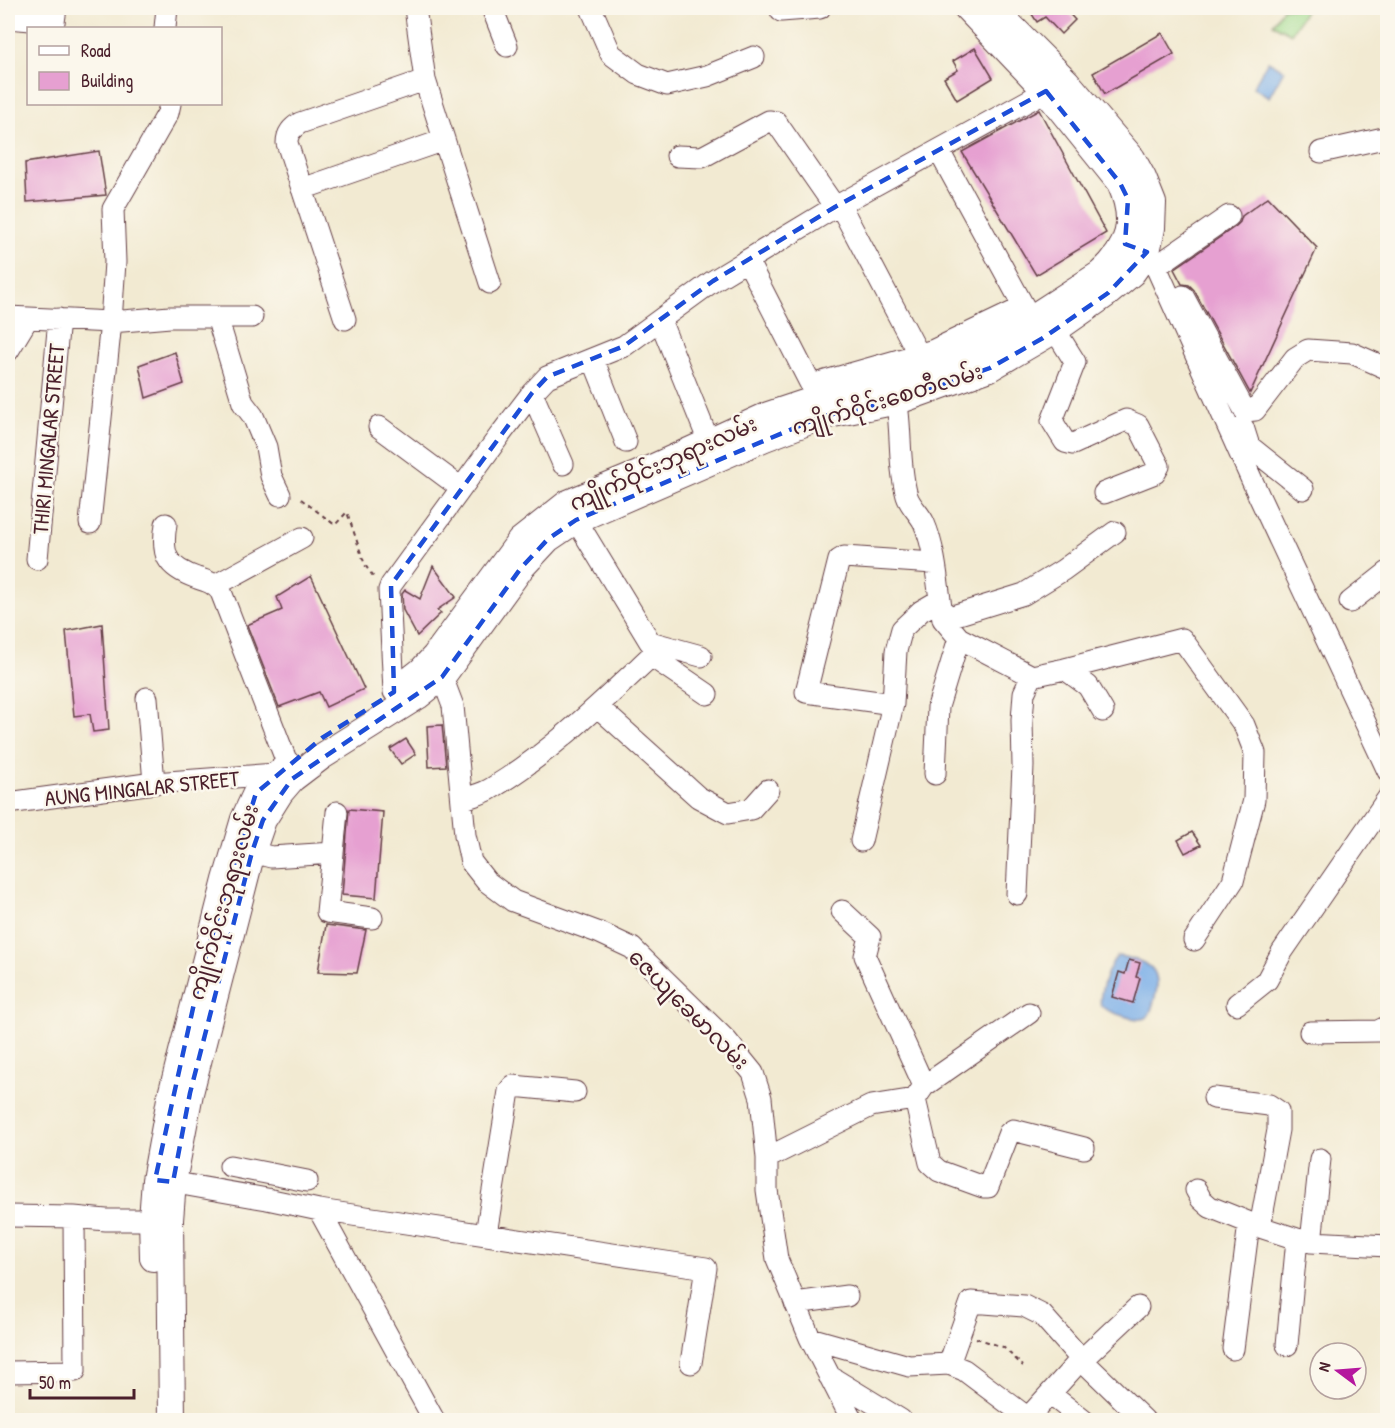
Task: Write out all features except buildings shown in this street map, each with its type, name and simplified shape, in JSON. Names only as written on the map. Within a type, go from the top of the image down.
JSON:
[{"type":"main road","points":[[967,8],[1046,91],[1120,183],[1128,199],[1129,222],[1147,254]]},
{"type":"main road","name":"ကျိုက်ဝိုင်းစေတီလမ်း","points":[[895,390],[990,368],[1055,330],[1108,293],[1132,273],[1147,254],[1152,228],[1153,203],[1132,158],[1067,82],[993,8]]},
{"type":"main road","name":"ကျိုက်ဝိုင်းဘုရားလမ်း","points":[[571,513],[720,444],[768,415],[816,399],[895,390],[1007,334],[1100,274],[1113,261],[1147,254]]},
{"type":"main road","points":[[235,882],[252,852],[263,820],[280,793],[286,773],[321,757],[418,696],[435,670],[520,568],[571,513]]},
{"type":"main road","name":"ကျိုက်ဝိုင်းဘုရားလမ်း","points":[[164,1181],[170,1099],[235,882],[244,819],[256,793],[286,773],[322,738],[394,692],[421,671],[435,670]]},
{"type":"main road","points":[[158,1420],[161,1220],[164,1181]]},
{"type":"main road","points":[[161,1220],[172,1420]]},
{"type":"street","points":[[8,18],[54,22],[56,8]]},
{"type":"street","points":[[165,27],[167,8]]},
{"type":"street","points":[[415,8],[425,80],[490,283]]},
{"type":"street","points":[[492,8],[507,46]]},
{"type":"street","points":[[591,8],[611,54],[638,74],[667,85],[707,76],[754,57]]},
{"type":"street","points":[[790,9],[820,8]]},
{"type":"street","points":[[345,319],[287,143],[287,137],[294,126],[425,80]]},
{"type":"street","points":[[394,692],[389,590],[461,488],[532,393],[547,377],[624,346],[712,281],[838,206],[1046,91]]},
{"type":"street","points":[[90,523],[111,322],[115,262],[113,209],[168,113],[170,105]]},
{"type":"street","points":[[677,156],[702,157],[769,122],[776,122],[838,206],[919,355]]},
{"type":"street","points":[[1321,152],[1388,137]]},
{"type":"street","points":[[302,189],[444,140]]},
{"type":"street","points":[[747,260],[811,385],[934,350],[1024,307],[939,151]]},
{"type":"street","points":[[1147,254],[1229,216]]},
{"type":"street","points":[[1147,254],[1194,317],[1245,411],[1243,426],[1249,446],[1303,489]]},
{"type":"street","points":[[1147,254],[1388,771]]},
{"type":"street","name":"THIRI MINGALAR STREET","points":[[18,318],[111,322],[170,317],[252,317]]},
{"type":"street","points":[[217,317],[243,402],[253,416],[266,447],[271,476],[280,495]]},
{"type":"street","points":[[8,351],[18,318]]},
{"type":"street","name":"THIRI MINGALAR STREET","points":[[37,559],[59,318]]},
{"type":"street","points":[[660,320],[720,444]]},
{"type":"street","points":[[1055,330],[1075,362],[1052,421],[1065,442],[1073,444],[1126,420],[1138,424],[1159,466],[1155,473],[1104,494]]},
{"type":"street","points":[[1245,411],[1255,410],[1295,358],[1308,350],[1352,353],[1388,371],[1384,379],[1388,388]]},
{"type":"street","points":[[593,359],[626,442]]},
{"type":"street","points":[[895,390],[901,468],[908,499],[924,523],[934,563],[941,610],[959,639],[1032,676],[1182,639],[1244,725],[1255,753],[1254,800],[1233,881],[1194,940]]},
{"type":"street","points":[[532,393],[563,464]]},
{"type":"street","points":[[379,427],[461,488]]},
{"type":"street","points":[[571,513],[650,642],[701,656]]},
{"type":"street","points":[[166,524],[163,543],[172,564],[189,575],[216,585],[221,592],[286,773]]},
{"type":"street","points":[[861,841],[893,704],[896,651],[902,629],[921,611],[941,610],[1024,594],[1064,570],[1115,532]]},
{"type":"street","points":[[216,585],[302,538]]},
{"type":"street","points":[[893,704],[806,692],[839,560],[844,557],[934,563]]},
{"type":"street","points":[[1350,602],[1388,572]]},
{"type":"street","points":[[935,774],[938,707],[959,639]]},
{"type":"street","points":[[462,800],[490,789],[536,757],[598,707],[651,656],[707,694]]},
{"type":"street","points":[[1065,669],[1088,686],[1103,711]]},
{"type":"street","name":"ဇေယျခေမာလမ်း","points":[[435,670],[453,706],[465,835],[471,862],[486,881],[513,901],[600,933],[632,948],[727,1041],[753,1073],[761,1098],[767,1158],[766,1190],[777,1259],[810,1338],[852,1420]]},
{"type":"street","points":[[1017,894],[1023,766],[1022,720],[1024,693],[1032,676]]},
{"type":"street","points":[[147,698],[154,783]]},
{"type":"street","points":[[598,707],[698,797],[728,813],[751,809],[768,790]]},
{"type":"street","name":"AUNG MINGALAR STREET","points":[[8,803],[154,783],[286,773]]},
{"type":"street","points":[[1237,1004],[1267,980],[1282,952],[1388,798]]},
{"type":"street","points":[[338,812],[327,912],[372,918]]},
{"type":"street","points":[[252,852],[271,857],[333,853]]},
{"type":"street","points":[[842,911],[870,937],[865,956],[919,1093],[930,1163],[939,1171],[988,1187],[1009,1133],[1013,1130],[1084,1148]]},
{"type":"street","points":[[767,1158],[871,1106],[919,1093],[1029,1013]]},
{"type":"street","points":[[1310,1032],[1378,1031],[1388,1026]]},
{"type":"street","points":[[486,1234],[509,1091],[513,1086],[575,1092]]},
{"type":"street","points":[[1214,1098],[1269,1105],[1278,1111],[1278,1130],[1255,1225],[1233,1349]]},
{"type":"street","points":[[1287,1345],[1320,1159]]},
{"type":"street","points":[[230,1166],[299,1179],[288,1203]]},
{"type":"street","points":[[164,1181],[319,1210],[706,1268],[691,1363]]},
{"type":"street","points":[[1196,1190],[1201,1199],[1210,1207],[1255,1225],[1304,1240],[1388,1245]]},
{"type":"street","points":[[319,1210],[434,1420]]},
{"type":"street","points":[[8,1216],[161,1220]]},
{"type":"street","points":[[8,1372],[75,1371],[74,1217]]},
{"type":"street","points":[[795,1303],[847,1296]]},
{"type":"street","points":[[949,1364],[971,1302],[1024,1306],[1042,1315],[1082,1360],[1144,1420]]},
{"type":"street","points":[[810,1338],[909,1366],[949,1364],[964,1370],[1027,1419],[1082,1360],[1138,1307]]},
{"type":"street","points":[[829,1376],[901,1420]]},
{"type":"street","points":[[1050,1394],[1083,1420]]},
{"type":"path","points":[[302,499],[335,525],[347,512],[365,565],[375,579],[389,590]]},
{"type":"path","points":[[959,1336],[982,1338],[1003,1347],[1023,1366]]},
{"type":"highlighted area","points":[[1046,91],[1120,183],[1128,199],[1125,244],[1147,252],[1108,293],[1043,338],[990,368],[898,401],[823,416],[576,520],[548,539],[521,568],[442,677],[292,779],[263,820],[252,852],[190,1093],[173,1182],[155,1180],[201,972],[256,793],[322,738],[394,692],[391,585],[532,393],[547,377],[624,346],[713,281],[835,207]]},
{"type":"green space","points":[[1283,8],[1307,8],[1291,34],[1273,24]]},
{"type":"water","points":[[1268,61],[1284,70],[1269,97],[1253,87]]},
{"type":"water","points":[[1118,956],[1138,960],[1151,968],[1155,974],[1157,990],[1146,1018],[1136,1019],[1123,1016],[1101,1006],[1105,979]]}]
